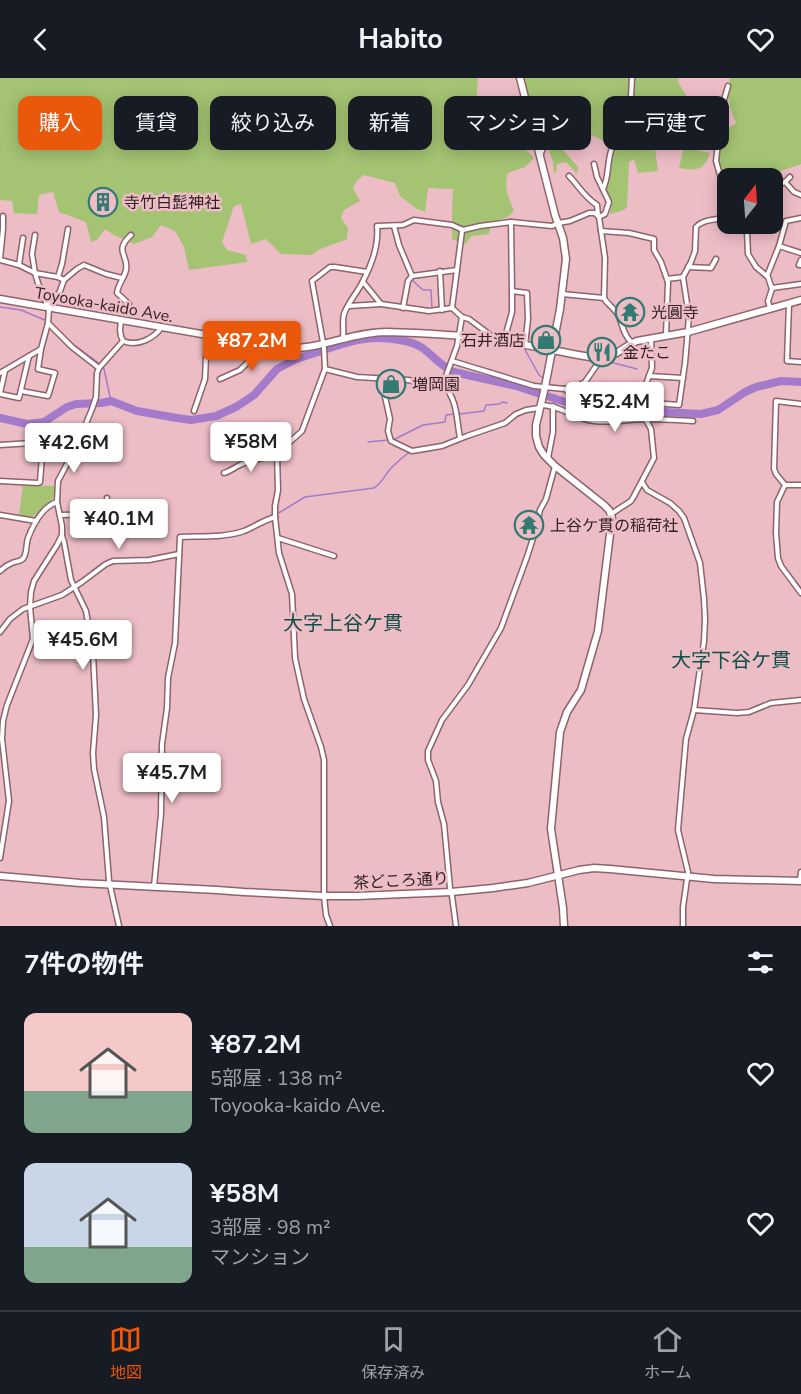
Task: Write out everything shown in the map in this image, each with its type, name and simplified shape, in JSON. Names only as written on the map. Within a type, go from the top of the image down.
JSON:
[{"type":"street","points":[[520,78],[563,238],[566,259],[553,350],[536,425],[536,436],[541,451],[548,459],[604,505],[611,514],[612,525],[598,631],[580,690],[567,712],[560,732],[551,821],[564,926]]},
{"type":"street","points":[[603,189],[608,176],[609,157],[630,106],[632,78]]},
{"type":"street","points":[[717,168],[716,155],[722,108],[728,86]]},
{"type":"street","points":[[540,157],[542,150]]},
{"type":"street","points":[[343,338],[344,314],[367,272],[377,245],[377,226],[403,225],[420,220],[452,225],[461,229],[511,222],[552,226],[589,213],[595,213],[598,216],[605,214],[609,206],[607,196],[597,177],[594,164]]},
{"type":"street","points":[[569,176],[581,192],[597,205],[605,258],[604,298],[608,305],[616,311],[625,335],[632,343]]},
{"type":"street","points":[[783,183],[790,177]]},
{"type":"street","points":[[786,182],[794,192],[801,195]]},
{"type":"street","points":[[3,216],[0,260],[19,265],[35,273],[64,280]]},
{"type":"street","points":[[766,276],[779,246],[786,220],[801,218]]},
{"type":"street","points":[[566,389],[585,403],[594,405],[679,405],[689,317],[683,277],[695,251],[696,227],[702,222],[717,220]]},
{"type":"street","points":[[504,341],[512,312],[511,222]]},
{"type":"street","points":[[394,226],[412,276]]},
{"type":"street","points":[[58,277],[63,264],[68,229]]},
{"type":"street","points":[[453,308],[461,229]]},
{"type":"street","points":[[601,231],[629,233],[654,239],[654,250],[661,262],[668,291],[666,336]]},
{"type":"street","points":[[747,234],[748,254],[756,267],[768,277],[772,288],[768,301],[770,309]]},
{"type":"street","points":[[21,391],[48,396],[55,373],[38,369],[48,323],[48,306],[35,273],[32,254],[35,235]]},
{"type":"street","points":[[129,304],[117,293],[117,287],[126,270],[123,244],[131,235]]},
{"type":"street","points":[[19,265],[22,238]]},
{"type":"street","points":[[779,246],[801,252]]},
{"type":"street","points":[[688,267],[711,268],[716,259]]},
{"type":"street","points":[[801,260],[801,265]]},
{"type":"street","points":[[48,306],[60,291],[64,280],[84,266],[122,278]]},
{"type":"street","points":[[330,926],[324,896],[324,760],[304,699],[295,658],[292,594],[279,553],[275,517],[278,490],[277,455],[302,431],[325,369],[326,360],[312,281],[330,267],[367,272]]},
{"type":"street","points":[[403,308],[408,281],[412,276],[457,270]]},
{"type":"street","points":[[440,271],[442,310]]},
{"type":"street","points":[[666,279],[683,277]]},
{"type":"street","points":[[363,282],[381,304]]},
{"type":"street","points":[[772,288],[801,284]]},
{"type":"street","points":[[512,291],[527,293],[528,319],[525,345]]},
{"type":"street","points":[[562,294],[604,298]]},
{"type":"street","name":"Toyooka-kaido Ave.","points":[[0,299],[207,336],[297,349],[323,346],[343,338],[363,334],[385,332],[490,339],[601,359]]},
{"type":"street","points":[[452,361],[534,386],[566,389],[585,382],[601,359],[615,354],[632,343],[688,332],[801,300]]},
{"type":"street","points":[[349,306],[381,304],[429,311],[453,308]]},
{"type":"street","points":[[789,304],[787,361],[801,362]]},
{"type":"street","points":[[453,308],[462,317],[469,319],[489,334],[490,339]]},
{"type":"street","points":[[443,384],[452,361],[462,317]]},
{"type":"street","points":[[121,321],[119,332],[123,341],[132,344],[152,338],[162,327]]},
{"type":"street","points":[[48,323],[72,347],[100,366]]},
{"type":"street","points":[[194,411],[205,378],[207,336]]},
{"type":"street","points":[[611,514],[631,501],[654,458],[651,429],[645,419],[642,404],[652,368],[651,338]]},
{"type":"street","points":[[119,926],[108,872],[104,818],[94,769],[96,715],[93,653],[86,611],[71,580],[57,502],[58,481],[78,443],[96,397],[97,373],[100,366],[123,341]]},
{"type":"street","points":[[220,379],[240,370],[265,345]]},
{"type":"street","points":[[29,356],[19,398],[0,394],[2,372],[29,356],[42,349]]},
{"type":"street","points":[[325,369],[357,378],[443,384]]},
{"type":"street","points":[[650,376],[683,378]]},
{"type":"street","points":[[381,379],[390,419],[388,431],[392,441],[412,451],[442,446],[505,423],[516,414],[541,405],[553,406],[593,421],[645,419],[693,421]]},
{"type":"street","points":[[443,384],[455,402],[460,438]]},
{"type":"street","points":[[785,485],[774,469],[776,401],[801,404]]},
{"type":"street","points":[[548,459],[553,432],[553,406]]},
{"type":"street","points":[[0,445],[64,441],[78,443]]},
{"type":"street","points":[[0,481],[40,482],[43,443]]},
{"type":"street","points":[[224,473],[245,463],[277,455]]},
{"type":"street","points":[[456,926],[444,824],[438,802],[436,781],[428,760],[428,751],[442,720],[468,685],[501,628],[527,557],[555,466]]},
{"type":"street","points":[[642,482],[647,490],[679,511],[700,563],[705,619],[694,710],[686,739],[678,830],[688,877],[683,907],[683,926]]},
{"type":"street","points":[[785,485],[801,485]]},
{"type":"street","points":[[785,485],[777,502],[778,558],[781,567],[801,593]]},
{"type":"street","points":[[60,515],[107,514],[107,498]]},
{"type":"street","points":[[0,571],[24,558],[28,539],[36,521],[46,508],[57,502]]},
{"type":"street","points":[[0,515],[36,521]]},
{"type":"street","points":[[154,886],[161,814],[162,744],[168,678],[175,643],[180,537],[234,534],[275,517]]},
{"type":"street","points":[[0,858],[9,801],[2,740],[3,721],[33,639],[30,607],[34,581],[62,536]]},
{"type":"street","points":[[278,537],[334,556]]},
{"type":"street","points":[[0,632],[16,614],[62,595],[106,564],[113,561],[138,561],[179,554]]},
{"type":"street","points":[[694,710],[749,712],[771,703],[801,700]]},
{"type":"street","name":"茶どころ通り","points":[[0,876],[324,896],[493,888],[528,883],[594,868],[714,879],[800,881]]},
{"type":"street","points":[[800,881],[801,872]]},
{"type":"green space","points":[[0,78],[478,78],[476,96],[444,96],[444,150],[526,150],[534,158],[525,167],[508,173],[506,188],[514,211],[508,217],[492,222],[489,234],[472,236],[464,245],[452,239],[453,189],[428,188],[425,212],[400,196],[395,183],[364,175],[357,180],[353,188],[360,201],[344,210],[341,218],[348,228],[347,239],[318,250],[312,255],[281,254],[266,239],[251,244],[241,204],[234,206],[222,242],[227,250],[246,255],[247,262],[189,270],[184,247],[175,231],[161,225],[152,237],[134,244],[105,229],[97,240],[91,242],[86,222],[59,212],[53,192],[39,195],[37,214],[14,213],[12,201],[0,200]]},
{"type":"green space","points":[[524,78],[679,78],[678,82],[686,96],[603,96],[603,141],[591,135],[591,96],[528,96]]},
{"type":"green space","points":[[730,78],[801,78],[801,164],[783,170],[783,168],[721,168],[718,150],[729,150],[729,128],[736,123],[731,111]]},
{"type":"green space","points":[[549,150],[563,150],[578,167],[577,174],[566,162],[557,164],[554,174]]},
{"type":"green space","points":[[608,150],[655,150],[658,171],[638,173],[634,159],[629,162],[627,207],[610,214],[611,201],[606,192],[612,164]]},
{"type":"green space","points":[[683,150],[710,153],[705,163],[699,168],[679,168]]},
{"type":"green space","points":[[23,485],[55,486],[52,500],[32,517],[19,515]]},
{"type":"waterway","points":[[400,252],[409,273]]},
{"type":"waterway","points":[[411,278],[423,290],[431,290],[433,309]]},
{"type":"waterway","points":[[0,307],[21,310],[47,321]]},
{"type":"waterway","points":[[466,320],[489,336]]},
{"type":"waterway","points":[[0,418],[27,424],[44,422],[76,404],[111,401],[137,411],[191,420],[216,416],[254,395],[277,369],[296,359],[346,343],[372,338],[416,344],[454,372],[516,386],[593,411],[621,416],[646,411],[701,414],[718,410],[756,387],[781,381],[801,382]]},
{"type":"waterway","points":[[66,339],[104,369],[111,401]]},
{"type":"waterway","points":[[524,348],[539,375],[544,379]]},
{"type":"waterway","points":[[610,362],[637,369]]},
{"type":"waterway","points":[[459,414],[484,411],[486,405],[507,403]]},
{"type":"waterway","points":[[393,440],[423,425],[445,422],[446,415],[454,414]]},
{"type":"waterway","points":[[461,437],[476,431]]},
{"type":"waterway","points":[[368,442],[388,440]]},
{"type":"waterway","points":[[415,448],[431,446]]},
{"type":"waterway","points":[[277,514],[305,497],[374,488],[391,468],[411,451]]},
{"type":"waterway","points":[[79,581],[111,559],[145,558],[166,554]]},
{"type":"waterway","points":[[23,608],[65,591]]},
{"type":"place","name":"寺竹白髭神社","points":[[103,202]]},
{"type":"place","name":"光圓寺","points":[[630,312]]},
{"type":"place","name":"石井酒店","points":[[546,340]]},
{"type":"place","name":"金たこ","points":[[602,352]]},
{"type":"place","name":"増岡園","points":[[391,384]]},
{"type":"place","name":"上谷ケ貫の稲荷社","points":[[529,525]]},
{"type":"district","name":"大字上谷ケ貫","points":[[343,623]]},
{"type":"district","name":"大字下谷ケ貫","points":[[731,660]]}]
